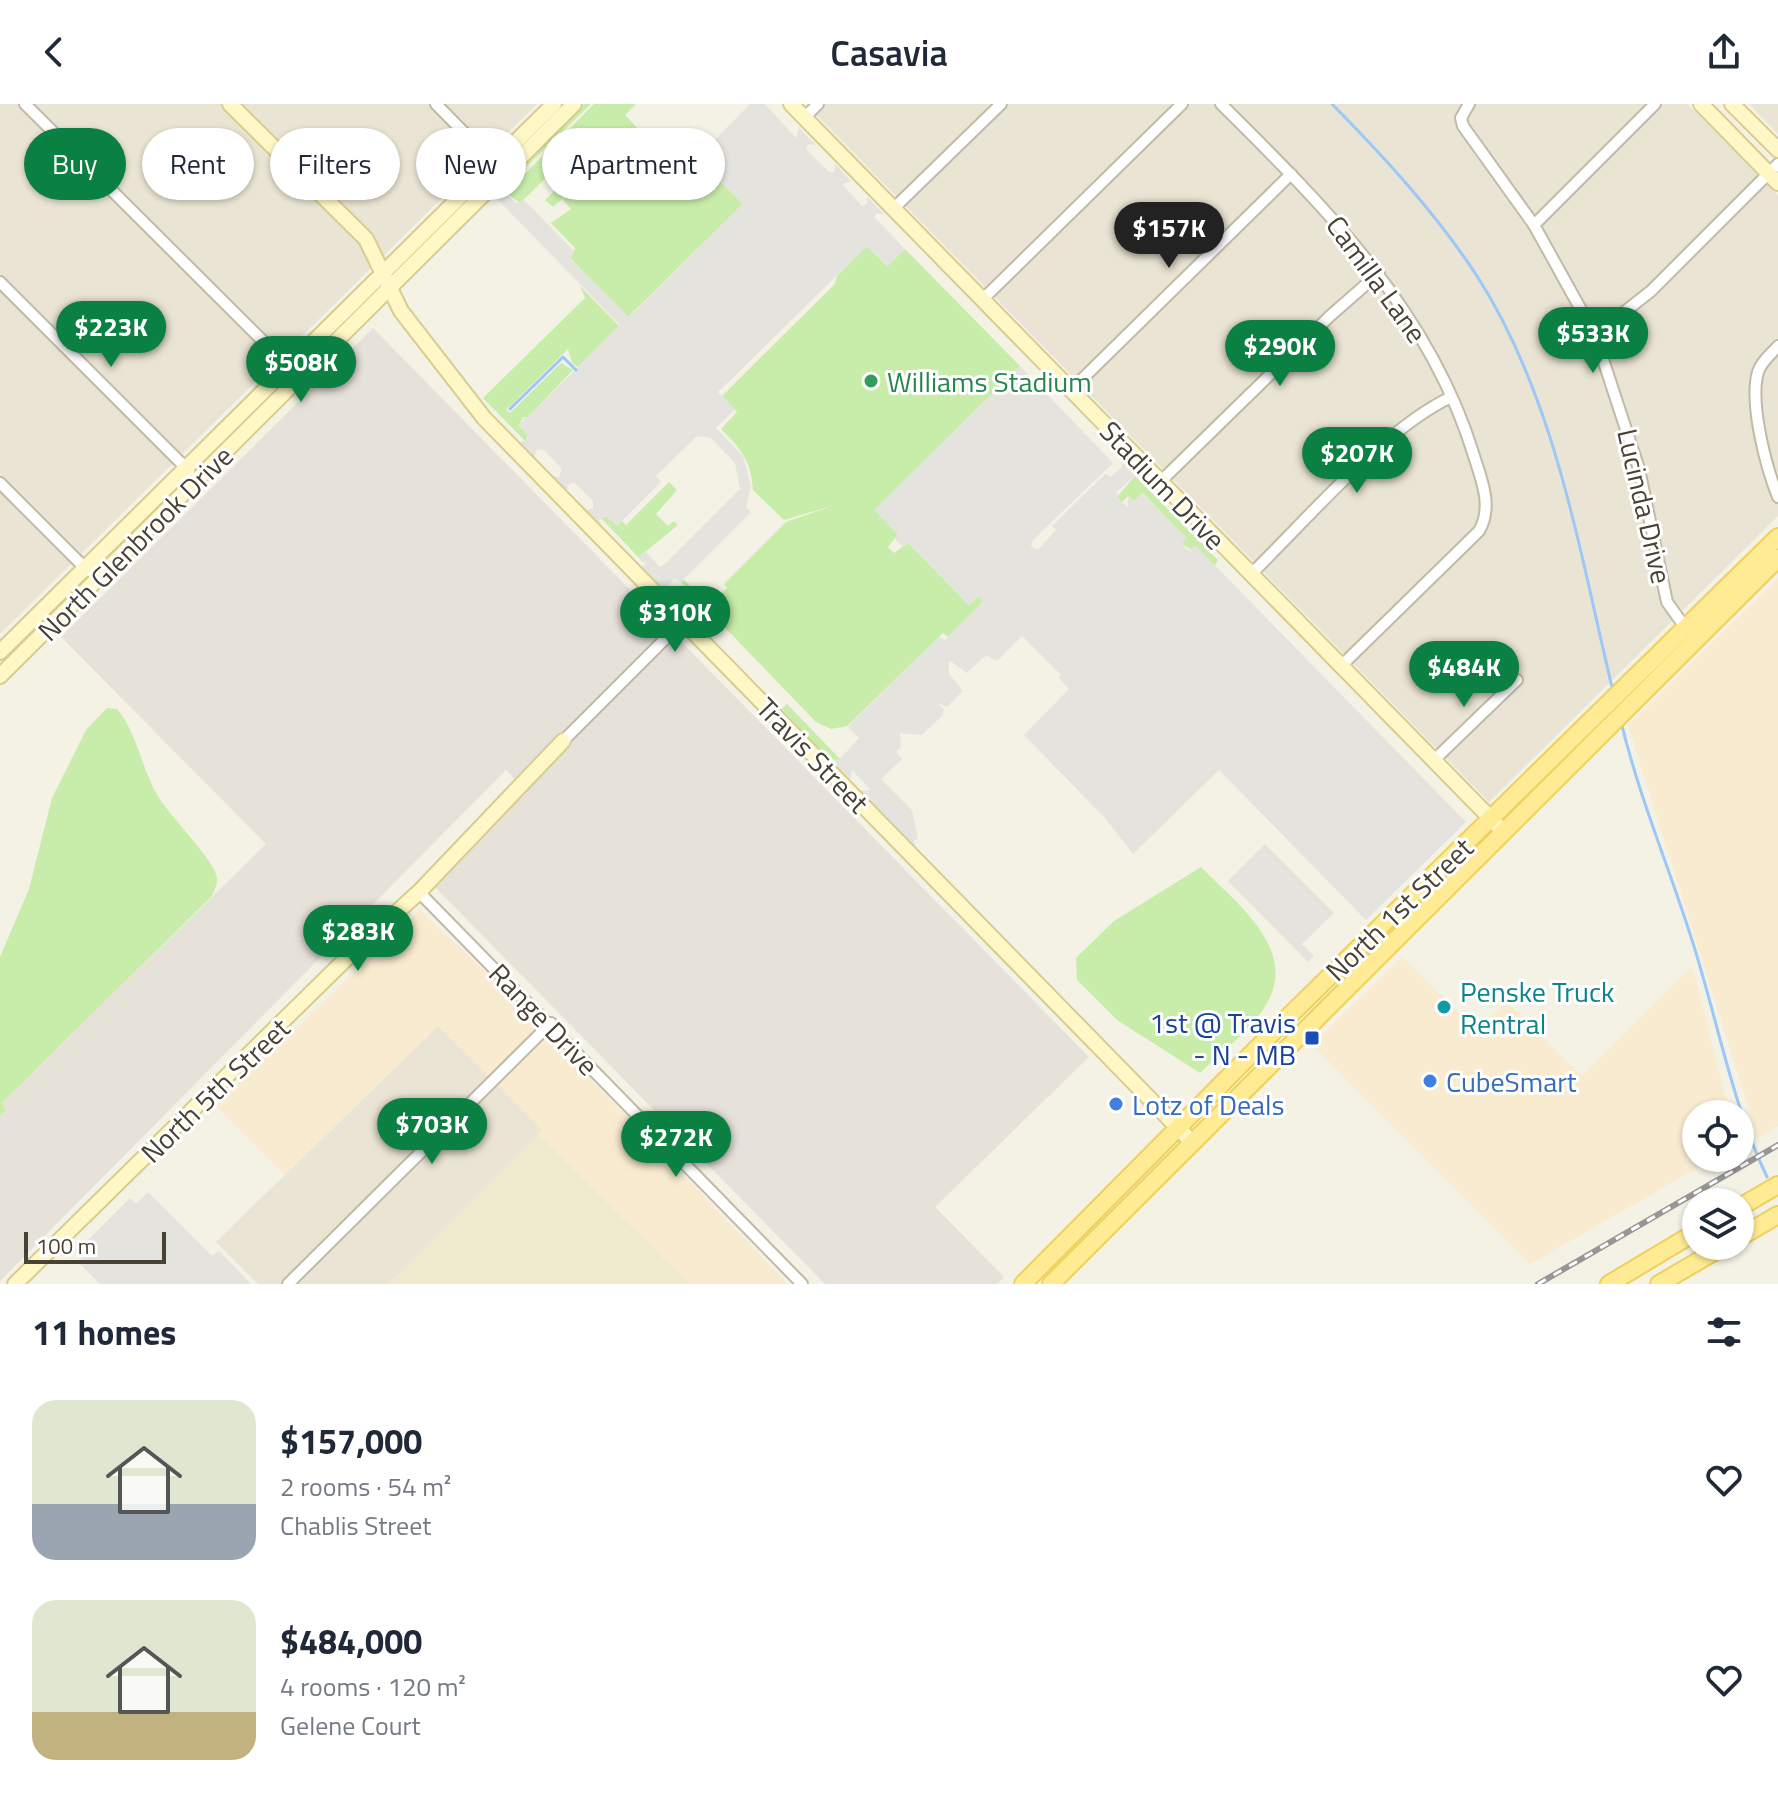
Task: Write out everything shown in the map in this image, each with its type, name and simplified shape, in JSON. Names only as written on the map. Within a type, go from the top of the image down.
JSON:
[{"type":"main road","name":"North 1st Street","points":[[1051,1284],[1503,831],[1611,728],[1636,702],[1690,634],[1778,537]]},
{"type":"main road","name":"North 1st Street","points":[[1023,1284],[1274,1031],[1626,685],[1778,558]]},
{"type":"main road","points":[[1559,777],[1560,767],[1603,709]]},
{"type":"main road","points":[[1274,1031],[1288,1046]]},
{"type":"main road","points":[[1155,1152],[1168,1166]]},
{"type":"main road","points":[[1754,1199],[1778,1185]]},
{"type":"main road","points":[[1754,1229],[1778,1215]]},
{"type":"main road","points":[[1609,1284],[1682,1240]]},
{"type":"main road","points":[[1659,1284],[1700,1260]]},
{"type":"street","points":[[25,104],[300,378]]},
{"type":"street","name":"Travis Street","points":[[230,104],[366,239],[411,324],[476,409],[1192,1142]]},
{"type":"street","points":[[436,104],[460,128]]},
{"type":"street","name":"North Glenbrook Drive","points":[[526,137],[554,104]]},
{"type":"street","name":"North Glenbrook Drive","points":[[526,145],[574,104]]},
{"type":"street","name":"Stadium Drive","points":[[791,104],[1503,831]]},
{"type":"street","points":[[804,118],[818,104]]},
{"type":"street","points":[[893,209],[1001,104]]},
{"type":"street","points":[[982,300],[1182,104]]},
{"type":"street","name":"Camilla Lane","points":[[1221,104],[1335,218],[1379,273],[1417,328],[1451,397],[1484,489],[1486,519],[1479,531],[1340,667]]},
{"type":"street","name":"Lucinda Drive","points":[[1469,104],[1461,118],[1463,126],[1534,225],[1595,335],[1639,469],[1667,602],[1690,634]]},
{"type":"street","points":[[1534,225],[1655,104]]},
{"type":"street","points":[[1595,335],[1651,291],[1775,173],[1701,104]]},
{"type":"street","points":[[1732,104],[1778,150]]},
{"type":"street","points":[[1071,390],[1291,174]]},
{"type":"street","name":"North Glenbrook Drive","points":[[0,652],[384,271],[463,200]]},
{"type":"street","name":"North Glenbrook Drive","points":[[0,676],[300,378],[469,200]]},
{"type":"street","points":[[1160,482],[1330,316],[1379,273]]},
{"type":"street","points":[[0,282],[199,480]]},
{"type":"street","points":[[1778,346],[1759,369],[1755,397],[1771,479],[1778,497]]},
{"type":"street","points":[[1250,575],[1394,434],[1424,410],[1451,397]]},
{"type":"street","points":[[0,483],[98,581]]},
{"type":"street","name":"North 5th Street","points":[[15,1284],[419,892],[683,621]]},
{"type":"street","points":[[1433,761],[1517,680]]},
{"type":"street","name":"Range Drive","points":[[419,892],[551,1023],[802,1284]]},
{"type":"street","points":[[288,1284],[551,1023]]},
{"type":"shaded area","points":[[0,104],[537,104],[513,128],[416,128],[416,200],[440,200],[0,634]]},
{"type":"shaded area","points":[[750,104],[765,104],[796,138],[799,128],[816,145],[808,144],[806,149],[829,172],[834,172],[835,164],[851,181],[842,184],[862,206],[867,204],[867,197],[884,214],[877,213],[874,217],[905,249],[888,266],[867,246],[718,392],[735,409],[716,428],[743,456],[751,486],[746,507],[751,512],[681,582],[674,578],[664,591],[641,567],[647,564],[640,556],[645,551],[660,567],[664,565],[740,489],[735,463],[711,438],[697,436],[656,476],[661,482],[617,526],[605,516],[599,520],[601,527],[584,510],[593,509],[593,501],[574,482],[568,485],[567,492],[552,477],[559,477],[562,469],[544,450],[537,449],[534,458],[520,443],[529,438],[519,425],[524,420],[522,418],[528,417],[620,325],[498,200],[513,200],[516,203],[524,200],[573,250],[570,259],[629,317],[743,204],[725,186],[725,130]]},
{"type":"shaded area","points":[[806,104],[1688,104],[1778,195],[1778,516],[1489,802]]},
{"type":"shaded area","points":[[1749,104],[1778,104],[1778,134]]},
{"type":"shaded area","points":[[373,328],[1089,1057],[935,1207],[1004,1277],[997,1284],[825,1284],[433,885],[527,792],[506,770],[0,1281],[0,1116],[6,1110],[1,1104],[266,844],[61,637]]},
{"type":"shaded area","points":[[1020,366],[1113,463],[1033,540],[1031,547],[1038,550],[1056,530],[1052,526],[1105,474],[1111,477],[1121,468],[1122,459],[1140,477],[1132,478],[1117,492],[1118,498],[1128,507],[1128,497],[1134,501],[1142,493],[1187,538],[1182,544],[1189,551],[1195,545],[1466,822],[1366,920],[1219,770],[1133,854],[1105,818],[1024,735],[1069,689],[1059,678],[1061,675],[1022,636],[997,661],[986,655],[967,673],[949,660],[949,674],[963,691],[947,707],[938,703],[944,710],[942,716],[922,735],[900,733],[901,747],[896,752],[902,759],[881,779],[912,810],[918,839],[914,840],[915,847],[860,791],[871,790],[852,770],[850,781],[830,760],[839,760],[859,738],[848,727],[856,718],[939,637],[945,640],[983,602],[979,596],[969,605],[908,543],[902,546],[895,539],[898,534],[874,510]]},
{"type":"shaded area","points":[[1778,578],[1778,1126],[1758,1138],[1754,1125],[1754,1100],[1746,1100],[1628,725]]},
{"type":"shaded area","points":[[1265,844],[1334,913],[1302,944],[1314,956],[1308,962],[1228,881]]},
{"type":"shaded area","points":[[420,910],[515,1000],[788,1284],[689,1284],[538,1134],[542,1130],[438,1026],[285,1175],[215,1105]]},
{"type":"shaded area","points":[[1402,957],[1477,1031],[1507,1002],[1581,1076],[1692,966],[1726,1100],[1682,1100],[1682,1172],[1691,1172],[1530,1264],[1312,1045]]},
{"type":"shaded area","points":[[438,1026],[543,1130],[388,1284],[258,1284],[216,1242]]},
{"type":"shaded area","points":[[538,1134],[689,1284],[388,1284]]},
{"type":"shaded area","points":[[148,1192],[212,1256],[219,1251],[251,1284],[100,1284],[78,1262],[85,1255],[79,1249],[130,1198],[136,1204]]},
{"type":"green space","points":[[584,104],[591,104],[566,128],[560,128]]},
{"type":"green space","points":[[594,104],[636,104],[625,115],[637,128],[570,128]]},
{"type":"green space","points":[[542,146],[542,151],[526,167],[526,162]]},
{"type":"green space","points":[[542,157],[542,182],[526,197],[526,173]]},
{"type":"green space","points":[[725,186],[743,204],[628,317],[570,258],[575,248],[551,223],[571,209],[563,200],[725,200]]},
{"type":"green space","points":[[545,200],[561,200],[553,207]]},
{"type":"green space","points":[[506,210],[619,326],[578,367],[572,363],[568,349],[506,410],[510,413],[561,363],[573,370],[528,417],[523,417],[519,426],[528,435],[526,442],[483,398],[585,298],[580,286]]},
{"type":"green space","points":[[867,246],[887,266],[905,249],[1020,366],[875,510],[898,534],[888,547],[894,553],[908,543],[969,605],[979,596],[983,602],[948,637],[943,633],[847,726],[831,729],[816,722],[681,582],[684,580],[696,592],[699,590],[711,604],[727,588],[724,584],[786,522],[835,505],[784,520],[753,490],[744,456],[721,429],[737,412],[722,396],[835,284],[837,276]]},
{"type":"green space","points":[[1135,476],[1218,560],[1215,565],[1181,543],[1186,538],[1143,493],[1134,501],[1128,496],[1122,502],[1117,497]]},
{"type":"green space","points":[[669,482],[677,490],[656,514],[668,526],[674,521],[678,525],[640,556],[647,566],[601,518],[607,516],[617,525],[622,521],[626,525]]},
{"type":"green space","points":[[787,704],[839,760],[828,759],[782,709]]},
{"type":"green space","points":[[107,708],[117,709],[124,718],[156,793],[209,860],[215,870],[216,885],[212,896],[2,1103],[6,1110],[0,1116],[0,957],[29,889],[52,798],[86,730]]},
{"type":"green space","points":[[1201,867],[1248,914],[1271,950],[1275,969],[1273,990],[1262,1011],[1200,1073],[1117,1020],[1077,980],[1076,958],[1114,921]]},
{"type":"waterway","points":[[1332,104],[1427,208],[1477,276],[1504,323],[1527,373],[1562,477],[1613,691]]},
{"type":"waterway","points":[[510,409],[563,357],[576,370]]},
{"type":"waterway","points":[[1621,722],[1645,804],[1691,937],[1734,1089],[1767,1177]]},
{"type":"railway","points":[[1538,1284],[1778,1145]]},
{"type":"place","name":"Williams Stadium","points":[[871,381]]},
{"type":"place","name":"Penske Truck Rentral","points":[[1444,1007]]},
{"type":"place","name":"1st @ Travis - N - MB","points":[[1312,1038]]},
{"type":"place","name":"CubeSmart","points":[[1430,1081]]},
{"type":"place","name":"Lotz of Deals","points":[[1116,1104]]}]
